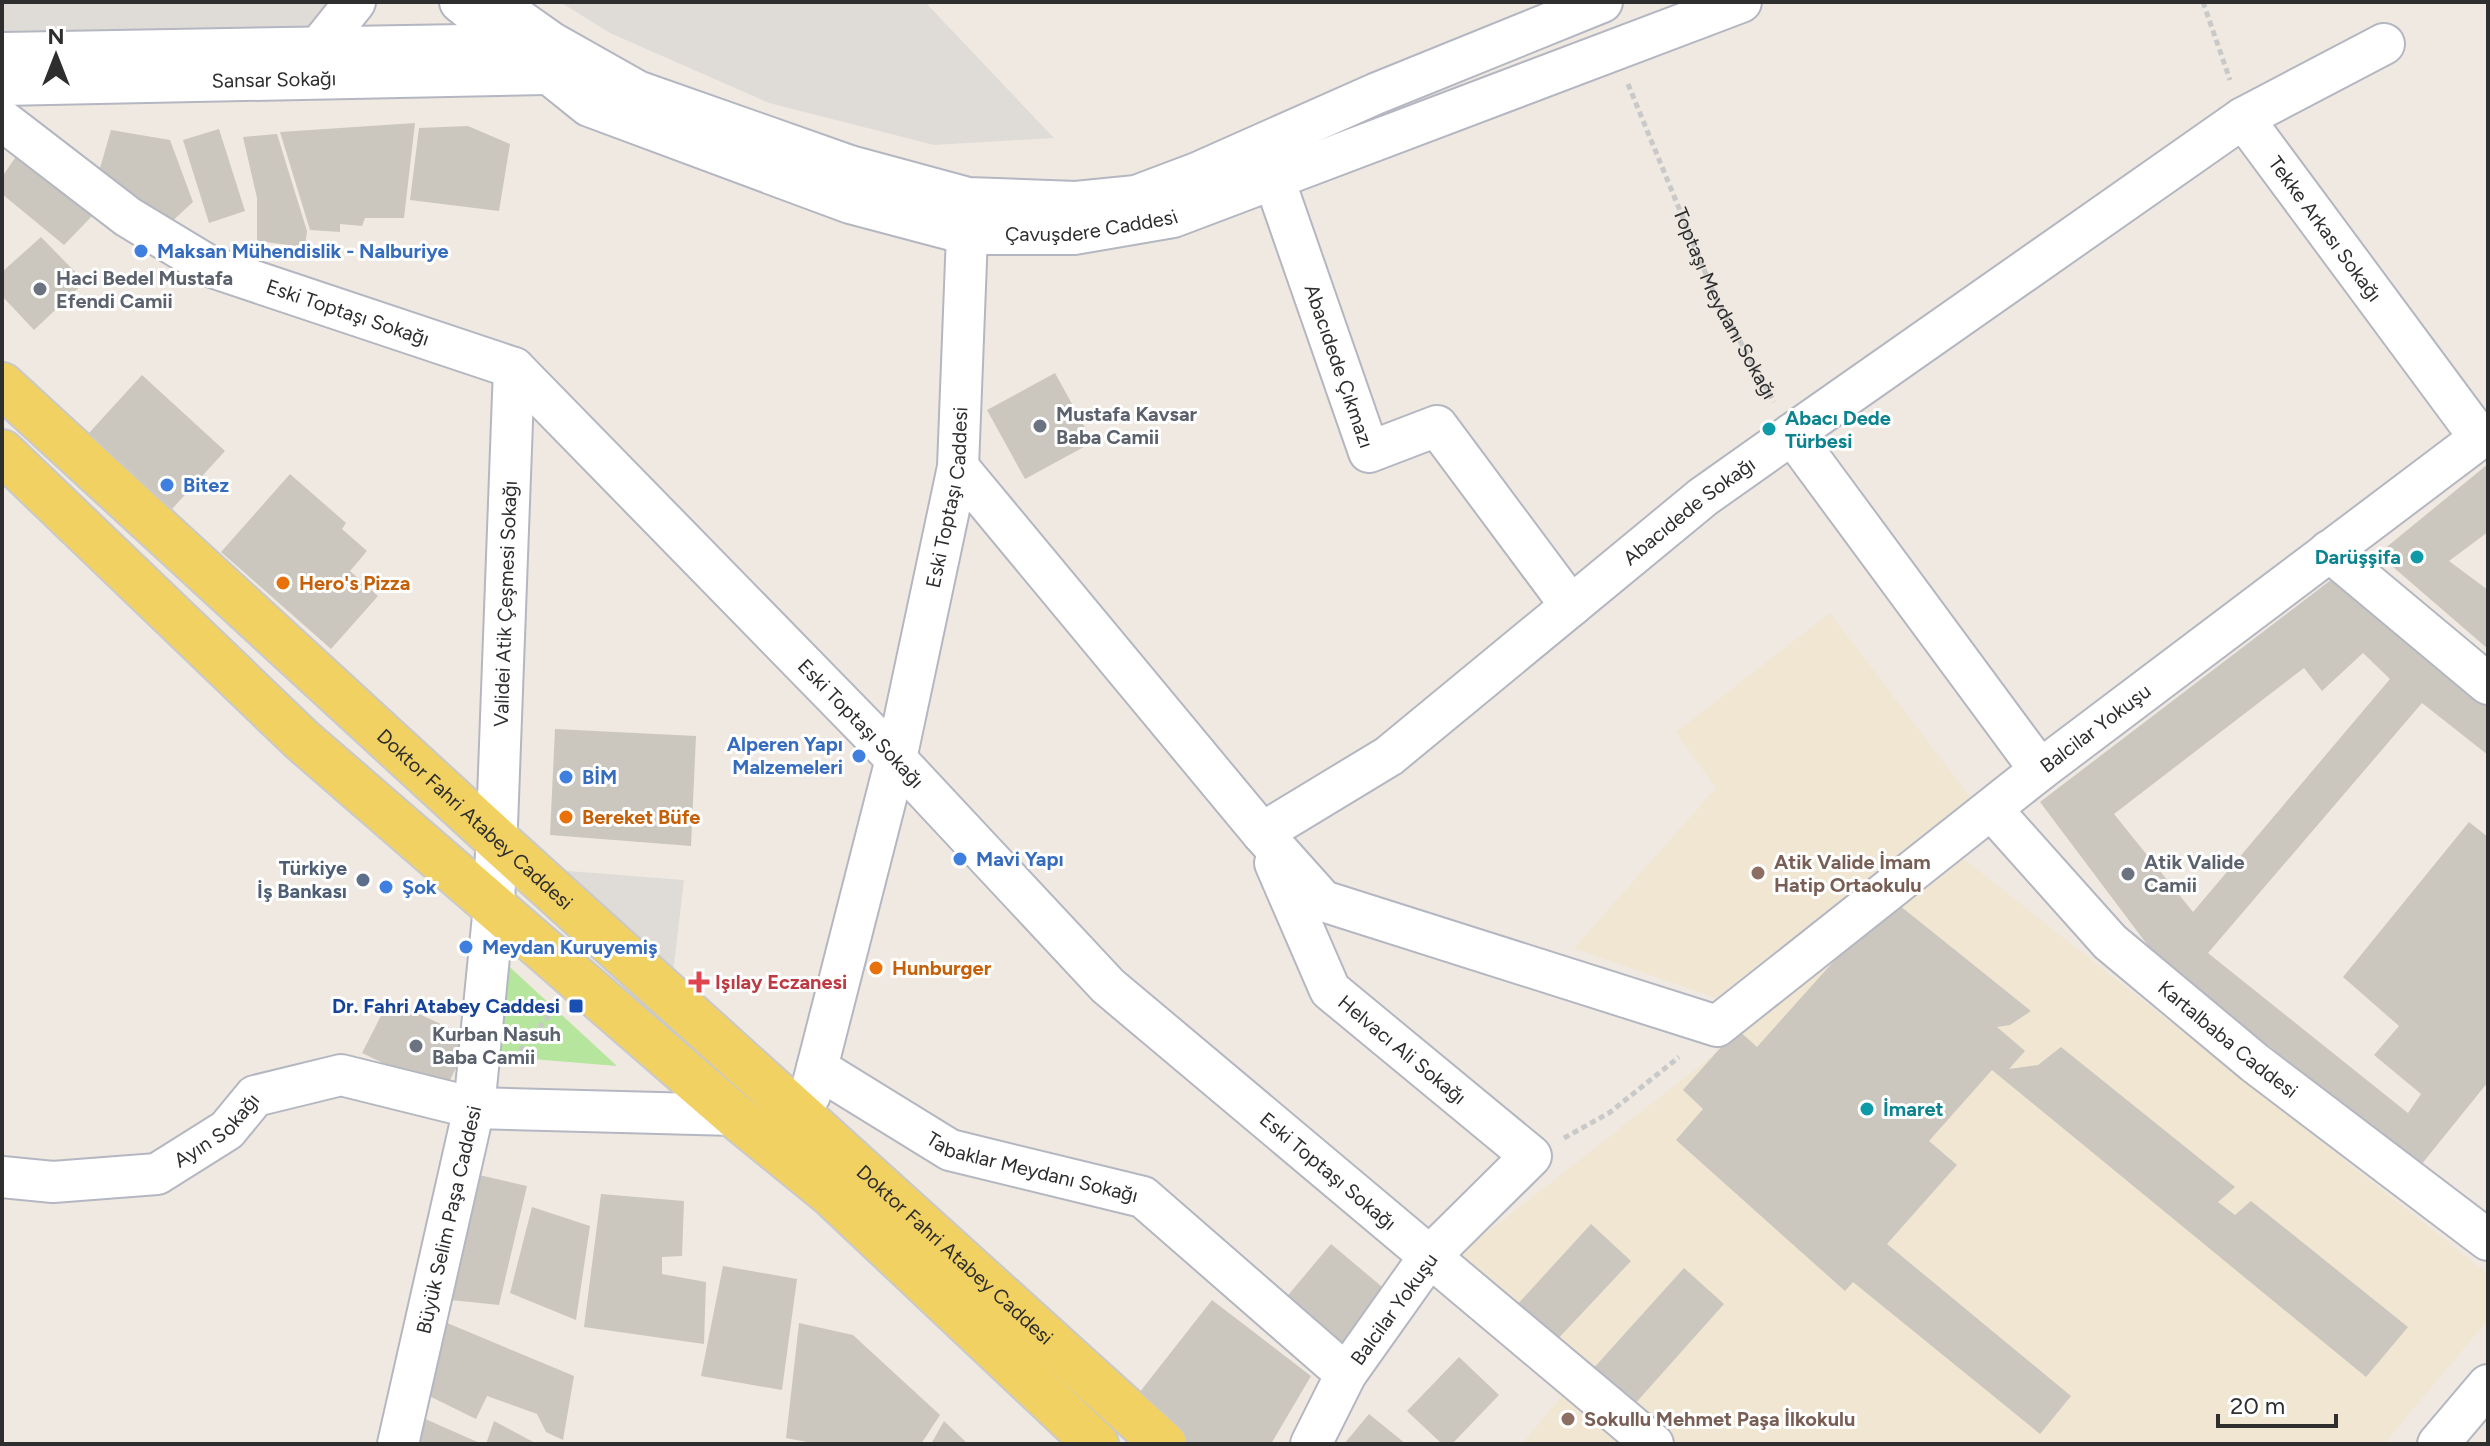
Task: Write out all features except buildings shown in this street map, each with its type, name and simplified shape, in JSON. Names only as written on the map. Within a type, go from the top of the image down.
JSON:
[{"type":"main road","name":"Doktor Fahri Atabey Caddesi","points":[[2,385],[497,840],[1164,1444]]},
{"type":"main road","name":"Doktor Fahri Atabey Caddesi","points":[[2,452],[302,740],[734,1115],[832,1195],[1096,1444]]},
{"type":"street","points":[[319,47],[355,2]]},
{"type":"street","name":"Çavuşdere Caddesi","points":[[460,2],[510,44],[549,58]]},
{"type":"street","name":"Çavuşdere Caddesi","points":[[496,2],[589,106],[850,203],[967,216],[1074,234],[1173,217],[1741,2]]},
{"type":"street","points":[[1601,3],[1614,50]]},
{"type":"street","name":"Çavuşdere Caddesi","points":[[967,216],[1136,196],[1601,3]]},
{"type":"street","points":[[2,53],[510,44]]},
{"type":"street","name":"Abacıdede Sokağı","points":[[1262,833],[1389,756],[1703,497],[1792,434],[2243,118],[2384,44]]},
{"type":"street","name":"Sansar Sokağı","points":[[2,85],[549,58]]},
{"type":"street","name":"Tekke Arkası Sokağı","points":[[2243,118],[2484,435]]},
{"type":"street","name":"Eski Toptaşı Sokağı","points":[[2,120],[128,217],[209,266],[514,368],[896,759],[1108,986],[1653,1444]]},
{"type":"street","name":"Abacıdede Çıkmazı","points":[[1274,179],[1369,452],[1437,426],[1571,606]]},
{"type":"street","name":"Eski Toptaşı Caddesi","points":[[896,759],[958,467],[967,216]]},
{"type":"street","name":"Validei Atik Çeşmesi Sokağı","points":[[497,840],[514,368]]},
{"type":"street","points":[[1792,434],[2040,770]]},
{"type":"street","name":"Balcilar Yokuşu","points":[[1717,1026],[2040,770],[2484,435]]},
{"type":"street","points":[[958,467],[1262,833],[1323,901],[1717,1026]]},
{"type":"street","points":[[2329,551],[2488,684]]},
{"type":"street","points":[[804,1118],[896,759]]},
{"type":"street","name":"Kartalbaba Caddesi","points":[[1992,810],[2110,942],[2255,1063],[2488,1240]]},
{"type":"street","name":"Helvacı Ali Sokağı","points":[[1262,833],[1330,990],[1531,1156]]},
{"type":"street","points":[[474,1108],[494,906],[497,840]]},
{"type":"street","name":"Tabaklar Meydanı Sokağı","points":[[817,1068],[950,1150],[1143,1197],[1346,1374]]},
{"type":"street","name":"Ayın Sokağı","points":[[2,1177],[53,1182],[157,1174],[227,1130],[255,1096],[341,1075],[474,1108]]},
{"type":"street","name":"Büyük Selim Paşa Caddesi","points":[[398,1444],[474,1108],[734,1115]]},
{"type":"street","name":"Balcilar Yokuşu","points":[[1311,1444],[1346,1374],[1429,1257],[1531,1156]]},
{"type":"street","points":[[2438,1444],[2488,1385]]},
{"type":"path","points":[[2203,2],[2243,118]]},
{"type":"path","name":"Toptaşı Meydanı Sokağı","points":[[1614,50],[1715,296],[1792,434]]},
{"type":"path","points":[[474,1108],[579,978]]},
{"type":"path","points":[[1531,1156],[1609,1113],[1717,1026]]},
{"type":"shaded area","points":[[2,2],[333,2],[321,27],[2,52]]},
{"type":"shaded area","points":[[560,2],[925,2],[1054,138],[934,145],[769,103],[610,33]]},
{"type":"shaded area","name":"Atik Valide İmam Hatip Ortaokulu","points":[[1830,613],[1970,797],[1716,998],[1574,948],[1716,788],[1676,732]]},
{"type":"shaded area","points":[[1964,859],[2488,1274],[2488,1320],[2384,1444],[1674,1444],[1453,1259]]},
{"type":"shaded area","points":[[556,870],[684,880],[673,973]]},
{"type":"shaded area","name":"Sokullu Mehmet Paşa İlkokulu","points":[[1563,1395],[1622,1444],[1522,1444]]},
{"type":"green space","points":[[501,959],[617,1066],[495,1056]]},
{"type":"place","name":"Maksan Mühendislik - Nalburiye","points":[[141,251]]},
{"type":"place","name":"Haci Bedel Mustafa Efendi Camii","points":[[40,289]]},
{"type":"place","name":"Mustafa Kavsar Baba Camii","points":[[1040,426]]},
{"type":"place","name":"Abacı Dede Türbesi","points":[[1769,429]]},
{"type":"place","name":"Bitez","points":[[167,485]]},
{"type":"place","name":"Darüşşifa","points":[[2417,557]]},
{"type":"place","name":"Hero's Pizza","points":[[283,583]]},
{"type":"place","name":"Alperen Yapı Malzemeleri","points":[[859,756]]},
{"type":"place","name":"BİM","points":[[566,777]]},
{"type":"place","name":"Bereket Büfe","points":[[566,817]]},
{"type":"place","name":"Mavi Yapı","points":[[960,859]]},
{"type":"place","name":"Atik Valide İmam Hatip Ortaokulu","points":[[1758,873]]},
{"type":"place","name":"Atik Valide Camii","points":[[2128,874]]},
{"type":"place","name":"Türkiye İş Bankası","points":[[363,880]]},
{"type":"place","name":"Şok","points":[[386,887]]},
{"type":"place","name":"Meydan Kuruyemiş","points":[[466,947]]},
{"type":"place","name":"Hunburger","points":[[876,968]]},
{"type":"place","name":"Işılay Eczanesi","points":[[699,982]]},
{"type":"place","name":"Dr. Fahri Atabey Caddesi","points":[[576,1006]]},
{"type":"place","name":"Kurban Nasuh Baba Camii","points":[[416,1046]]},
{"type":"place","name":"İmaret","points":[[1867,1109]]},
{"type":"place","name":"Sokullu Mehmet Paşa İlkokulu","points":[[1568,1419]]}]
